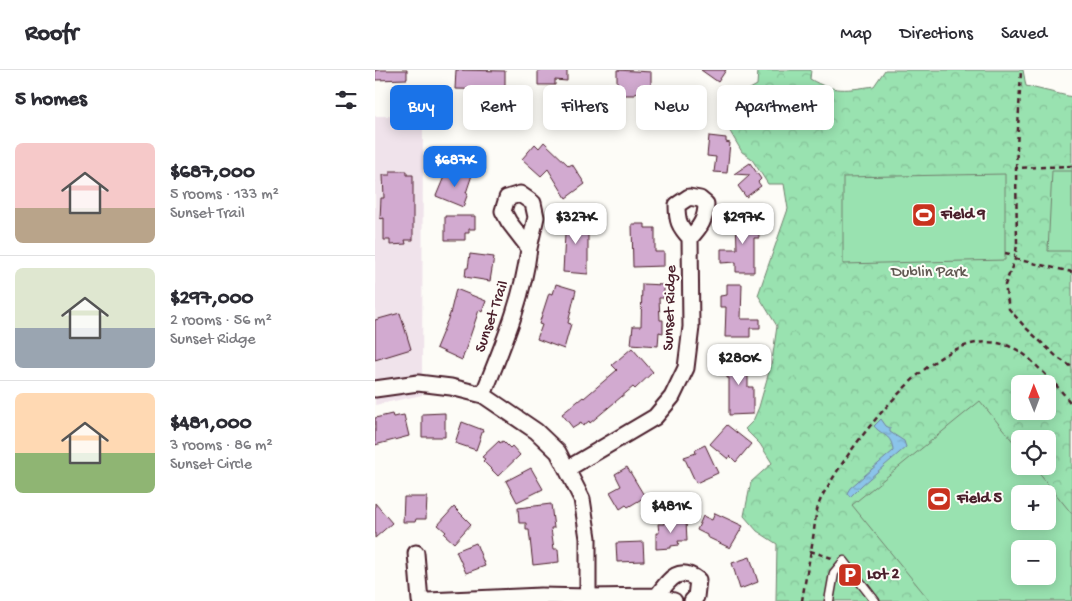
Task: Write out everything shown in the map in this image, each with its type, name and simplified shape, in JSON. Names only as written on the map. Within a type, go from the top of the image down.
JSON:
[{"type":"street","name":"Sunset Ridge","points":[[567,470],[655,417],[672,397],[686,368],[691,328],[690,238]]},
{"type":"street","name":"Sunset Trail","points":[[483,395],[518,305],[526,274],[529,248]]},
{"type":"street","points":[[375,389],[418,383],[451,387],[483,395],[536,430],[558,452],[582,499],[588,538],[588,599]]},
{"type":"street","points":[[416,553],[420,601]]},
{"type":"street","points":[[657,596],[673,577],[678,574],[690,574],[698,580],[696,597],[692,601]]},
{"type":"street","points":[[428,601],[541,596],[588,599],[657,596],[675,601]]},
{"type":"lane","points":[[829,601],[834,573],[844,562],[875,601]]},
{"type":"path","points":[[1021,70],[1017,168],[1017,244],[1015,259],[1005,285],[1009,309],[1058,358],[1072,368]]},
{"type":"path","points":[[1017,168],[1072,166]]},
{"type":"path","points":[[1005,254],[1015,255]]},
{"type":"path","points":[[1015,259],[1072,272]]},
{"type":"path","points":[[802,601],[814,516],[820,499],[847,456],[886,407],[929,365],[946,353],[968,346],[987,342],[1005,345],[1021,352],[1062,391],[1072,405]]},
{"type":"path","points":[[810,551],[844,562]]},
{"type":"shaded area","points":[[375,116],[390,116],[390,130],[423,130],[422,395],[375,405]]},
{"type":"green space","name":"Dublin Park","points":[[758,70],[811,70],[810,79],[822,85],[757,85]]},
{"type":"green space","name":"Dublin Park","points":[[885,70],[1023,70],[1026,86],[1072,97],[1072,601],[776,601],[777,544],[757,531],[744,516],[751,482],[772,463],[760,444],[745,429],[753,421],[759,407],[772,361],[777,326],[758,295],[788,209],[784,184],[768,184],[751,158],[742,152],[729,130],[834,130],[834,88],[856,89],[874,86]]},
{"type":"green space","points":[[1052,171],[1072,171],[1072,251],[1048,251]]},
{"type":"green space","name":"Field 9","points":[[1005,174],[1005,260],[843,264],[843,177]]},
{"type":"green space","name":"Field 5","points":[[980,401],[1011,439],[1011,475],[1040,475],[1048,485],[1011,485],[1011,530],[1056,530],[1056,494],[1072,514],[1072,601],[930,601],[852,505]]},
{"type":"water","points":[[881,419],[890,428],[890,432],[904,441],[906,447],[850,497],[847,493],[850,488],[893,451],[889,438],[874,426]]},
{"type":"building","points":[[375,70],[407,70],[407,79],[375,80]]},
{"type":"building","points":[[456,70],[505,71],[505,85],[463,85],[463,89],[455,89]]},
{"type":"building","points":[[538,70],[567,70],[567,81],[555,80],[555,85],[538,85]]},
{"type":"building","points":[[617,70],[651,72],[651,85],[636,85],[635,95],[626,95],[626,85],[617,85]]},
{"type":"building","points":[[701,70],[726,70],[718,82]]},
{"type":"building","points":[[709,136],[726,138],[726,142],[730,143],[727,173],[714,172],[716,157],[707,156]]},
{"type":"building","points":[[544,142],[569,166],[572,164],[585,184],[566,198],[548,169],[541,176],[522,159],[535,144],[539,148]]},
{"type":"building","points":[[750,163],[761,179],[758,182],[761,186],[746,197],[738,186],[750,175],[734,174]]},
{"type":"building","points":[[456,169],[472,175],[463,207],[436,196],[446,172],[454,175]]},
{"type":"building","points":[[390,171],[407,171],[407,175],[413,175],[413,240],[405,240],[406,244],[390,245],[390,240],[384,240],[384,218],[380,219],[381,198],[384,198],[383,175],[390,175]]},
{"type":"building","points":[[566,215],[588,215],[588,274],[563,272]]},
{"type":"building","points":[[445,216],[475,216],[475,229],[469,229],[469,233],[465,233],[465,240],[445,240]]},
{"type":"building","points":[[758,216],[759,238],[754,238],[754,272],[736,272],[736,262],[721,263],[721,249],[737,249],[736,217]]},
{"type":"building","points":[[632,224],[645,224],[645,228],[655,228],[655,252],[664,252],[664,266],[633,267]]},
{"type":"building","points":[[470,254],[494,257],[490,281],[465,277]]},
{"type":"building","points":[[556,284],[576,290],[568,323],[571,324],[564,349],[537,339],[542,325],[539,324],[549,293],[553,294]]},
{"type":"building","points":[[642,284],[664,285],[664,298],[659,298],[660,320],[663,320],[663,333],[659,332],[658,346],[631,344],[633,326],[641,326]]},
{"type":"building","points":[[727,284],[742,284],[741,319],[760,319],[760,328],[750,328],[750,337],[725,337],[726,307],[720,307],[720,296],[727,295]]},
{"type":"building","points":[[456,289],[486,301],[482,312],[479,310],[462,360],[436,348],[450,314]]},
{"type":"building","points":[[400,313],[411,349],[375,360],[375,320]]},
{"type":"building","points":[[632,348],[653,372],[635,389],[633,387],[590,423],[589,421],[583,426],[581,423],[573,428],[562,414],[617,370],[612,365]]},
{"type":"building","points":[[727,355],[748,356],[748,387],[753,387],[753,414],[729,415]]},
{"type":"building","points":[[445,413],[445,437],[422,437],[422,414]]},
{"type":"building","points":[[392,414],[393,417],[404,415],[409,436],[375,445],[375,418]]},
{"type":"building","points":[[462,422],[483,430],[476,450],[455,443]]},
{"type":"building","points":[[727,425],[751,444],[736,462],[730,456],[728,459],[710,444]]},
{"type":"building","points":[[499,441],[500,443],[503,441],[510,448],[512,446],[520,455],[498,476],[483,461],[485,459],[482,457]]},
{"type":"building","points":[[705,445],[718,473],[696,483],[684,457],[696,453],[695,450]]},
{"type":"building","points":[[627,467],[645,497],[628,507],[626,505],[620,509],[610,492],[621,486],[615,474]]},
{"type":"building","points":[[531,468],[543,489],[517,502],[506,481]]},
{"type":"building","points":[[404,497],[427,497],[426,519],[416,519],[415,522],[403,522]]},
{"type":"building","points":[[375,503],[392,523],[375,538]]},
{"type":"building","points":[[551,504],[554,528],[551,528],[554,549],[558,549],[559,562],[533,565],[529,530],[526,530],[526,523],[519,523],[518,508]]},
{"type":"building","points":[[454,507],[471,524],[454,543],[438,525]]},
{"type":"building","points":[[715,513],[743,526],[730,548],[697,530],[703,516],[712,520]]},
{"type":"building","points":[[664,521],[686,521],[687,541],[678,541],[679,545],[671,546],[671,548],[656,549],[656,533],[659,533],[658,524],[664,524]]},
{"type":"building","points":[[643,542],[644,561],[617,562],[616,543]]},
{"type":"building","points":[[476,543],[485,566],[466,573],[456,551]]},
{"type":"building","points":[[750,557],[758,582],[740,589],[732,563]]},
{"type":"place","name":"Field 9","points":[[924,215]]},
{"type":"place","name":"Field 5","points":[[939,499]]},
{"type":"place","name":"Lot 2","points":[[850,575]]}]
